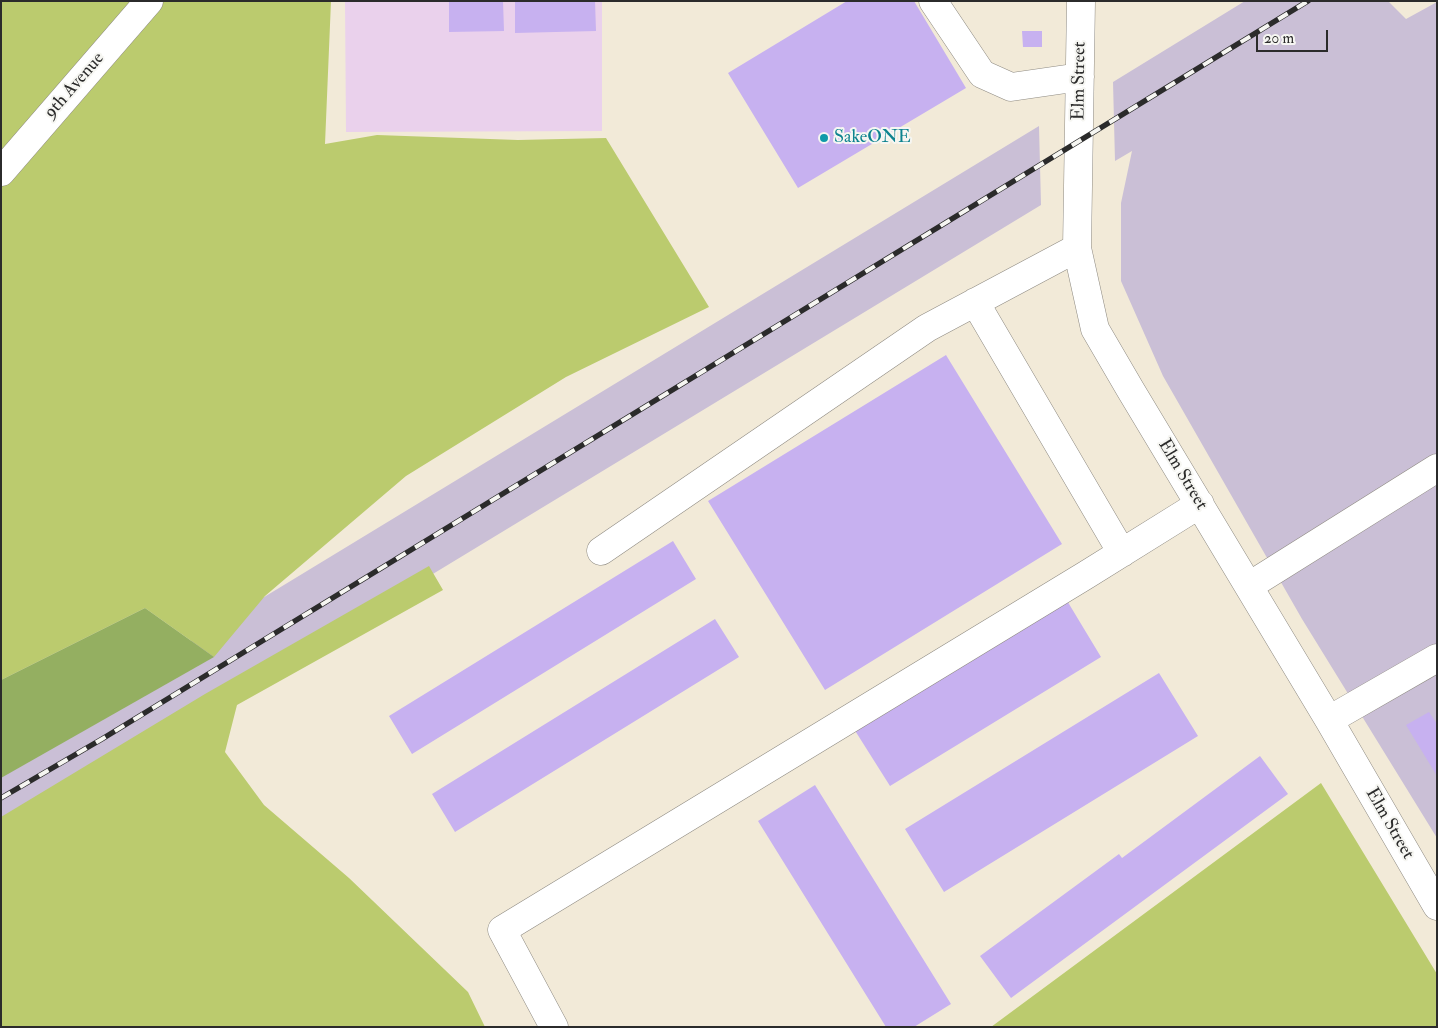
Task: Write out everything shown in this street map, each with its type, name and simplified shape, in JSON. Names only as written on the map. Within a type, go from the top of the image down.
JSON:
[{"type":"street","name":"9th Avenue","points":[[1,172],[149,1]]},
{"type":"street","points":[[933,1],[982,74],[1011,87],[1080,77]]},
{"type":"street","name":"Elm Street","points":[[1081,1],[1077,248],[1095,329],[1329,720],[1437,906]]},
{"type":"street","points":[[601,551],[927,328],[1077,248]]},
{"type":"street","points":[[975,302],[1122,553]]},
{"type":"street","points":[[1249,586],[1437,468]]},
{"type":"street","points":[[554,1027],[502,930],[1200,504]]},
{"type":"street","points":[[1329,720],[1437,658]]},
{"type":"shaded area","points":[[345,1],[602,1],[602,131],[346,132]]},
{"type":"shaded area","points":[[1245,1],[1388,1],[1406,19],[1437,2],[1437,838],[1302,619],[1163,376],[1121,281],[1121,203],[1132,151],[1115,161],[1113,82]]},
{"type":"shaded area","points":[[1039,126],[1041,205],[1,836],[1,757]]},
{"type":"green space","points":[[1,1],[331,1],[325,144],[377,135],[518,140],[606,138],[709,307],[566,377],[406,476],[265,596],[214,657],[145,608],[1,680]]},
{"type":"green space","points":[[429,566],[443,590],[237,705],[225,752],[264,805],[349,878],[468,992],[485,1027],[1,1027],[1,817],[205,694]]},
{"type":"green space","points":[[145,608],[214,657],[1,778],[1,680]]},
{"type":"green space","points":[[1321,783],[1437,974],[1437,1027],[991,1027]]},
{"type":"building","points":[[449,1],[503,1],[504,31],[449,32]]},
{"type":"building","points":[[515,1],[595,1],[596,31],[515,33]]},
{"type":"building","name":"SakeONE","points":[[847,1],[914,1],[966,88],[798,188],[728,73]]},
{"type":"building","points":[[1022,31],[1042,31],[1042,47],[1023,47]]},
{"type":"building","points":[[946,355],[1062,544],[825,690],[708,501]]},
{"type":"building","points":[[673,541],[696,579],[412,754],[389,716]]},
{"type":"building","points":[[1066,599],[1101,657],[890,786],[854,729]]},
{"type":"building","points":[[715,619],[739,657],[455,832],[432,794]]},
{"type":"building","points":[[1159,673],[1198,736],[944,892],[905,829]]},
{"type":"building","points":[[1429,712],[1437,724],[1437,776],[1406,725]]},
{"type":"building","points":[[1260,756],[1288,794],[1011,998],[980,956],[1119,854],[1122,858]]},
{"type":"building","points":[[815,785],[951,1004],[914,1027],[886,1027],[758,821]]},
{"type":"railway","points":[[1,798],[102,739],[1308,1]]},
{"type":"place","name":"SakeONE","points":[[824,138]]}]
